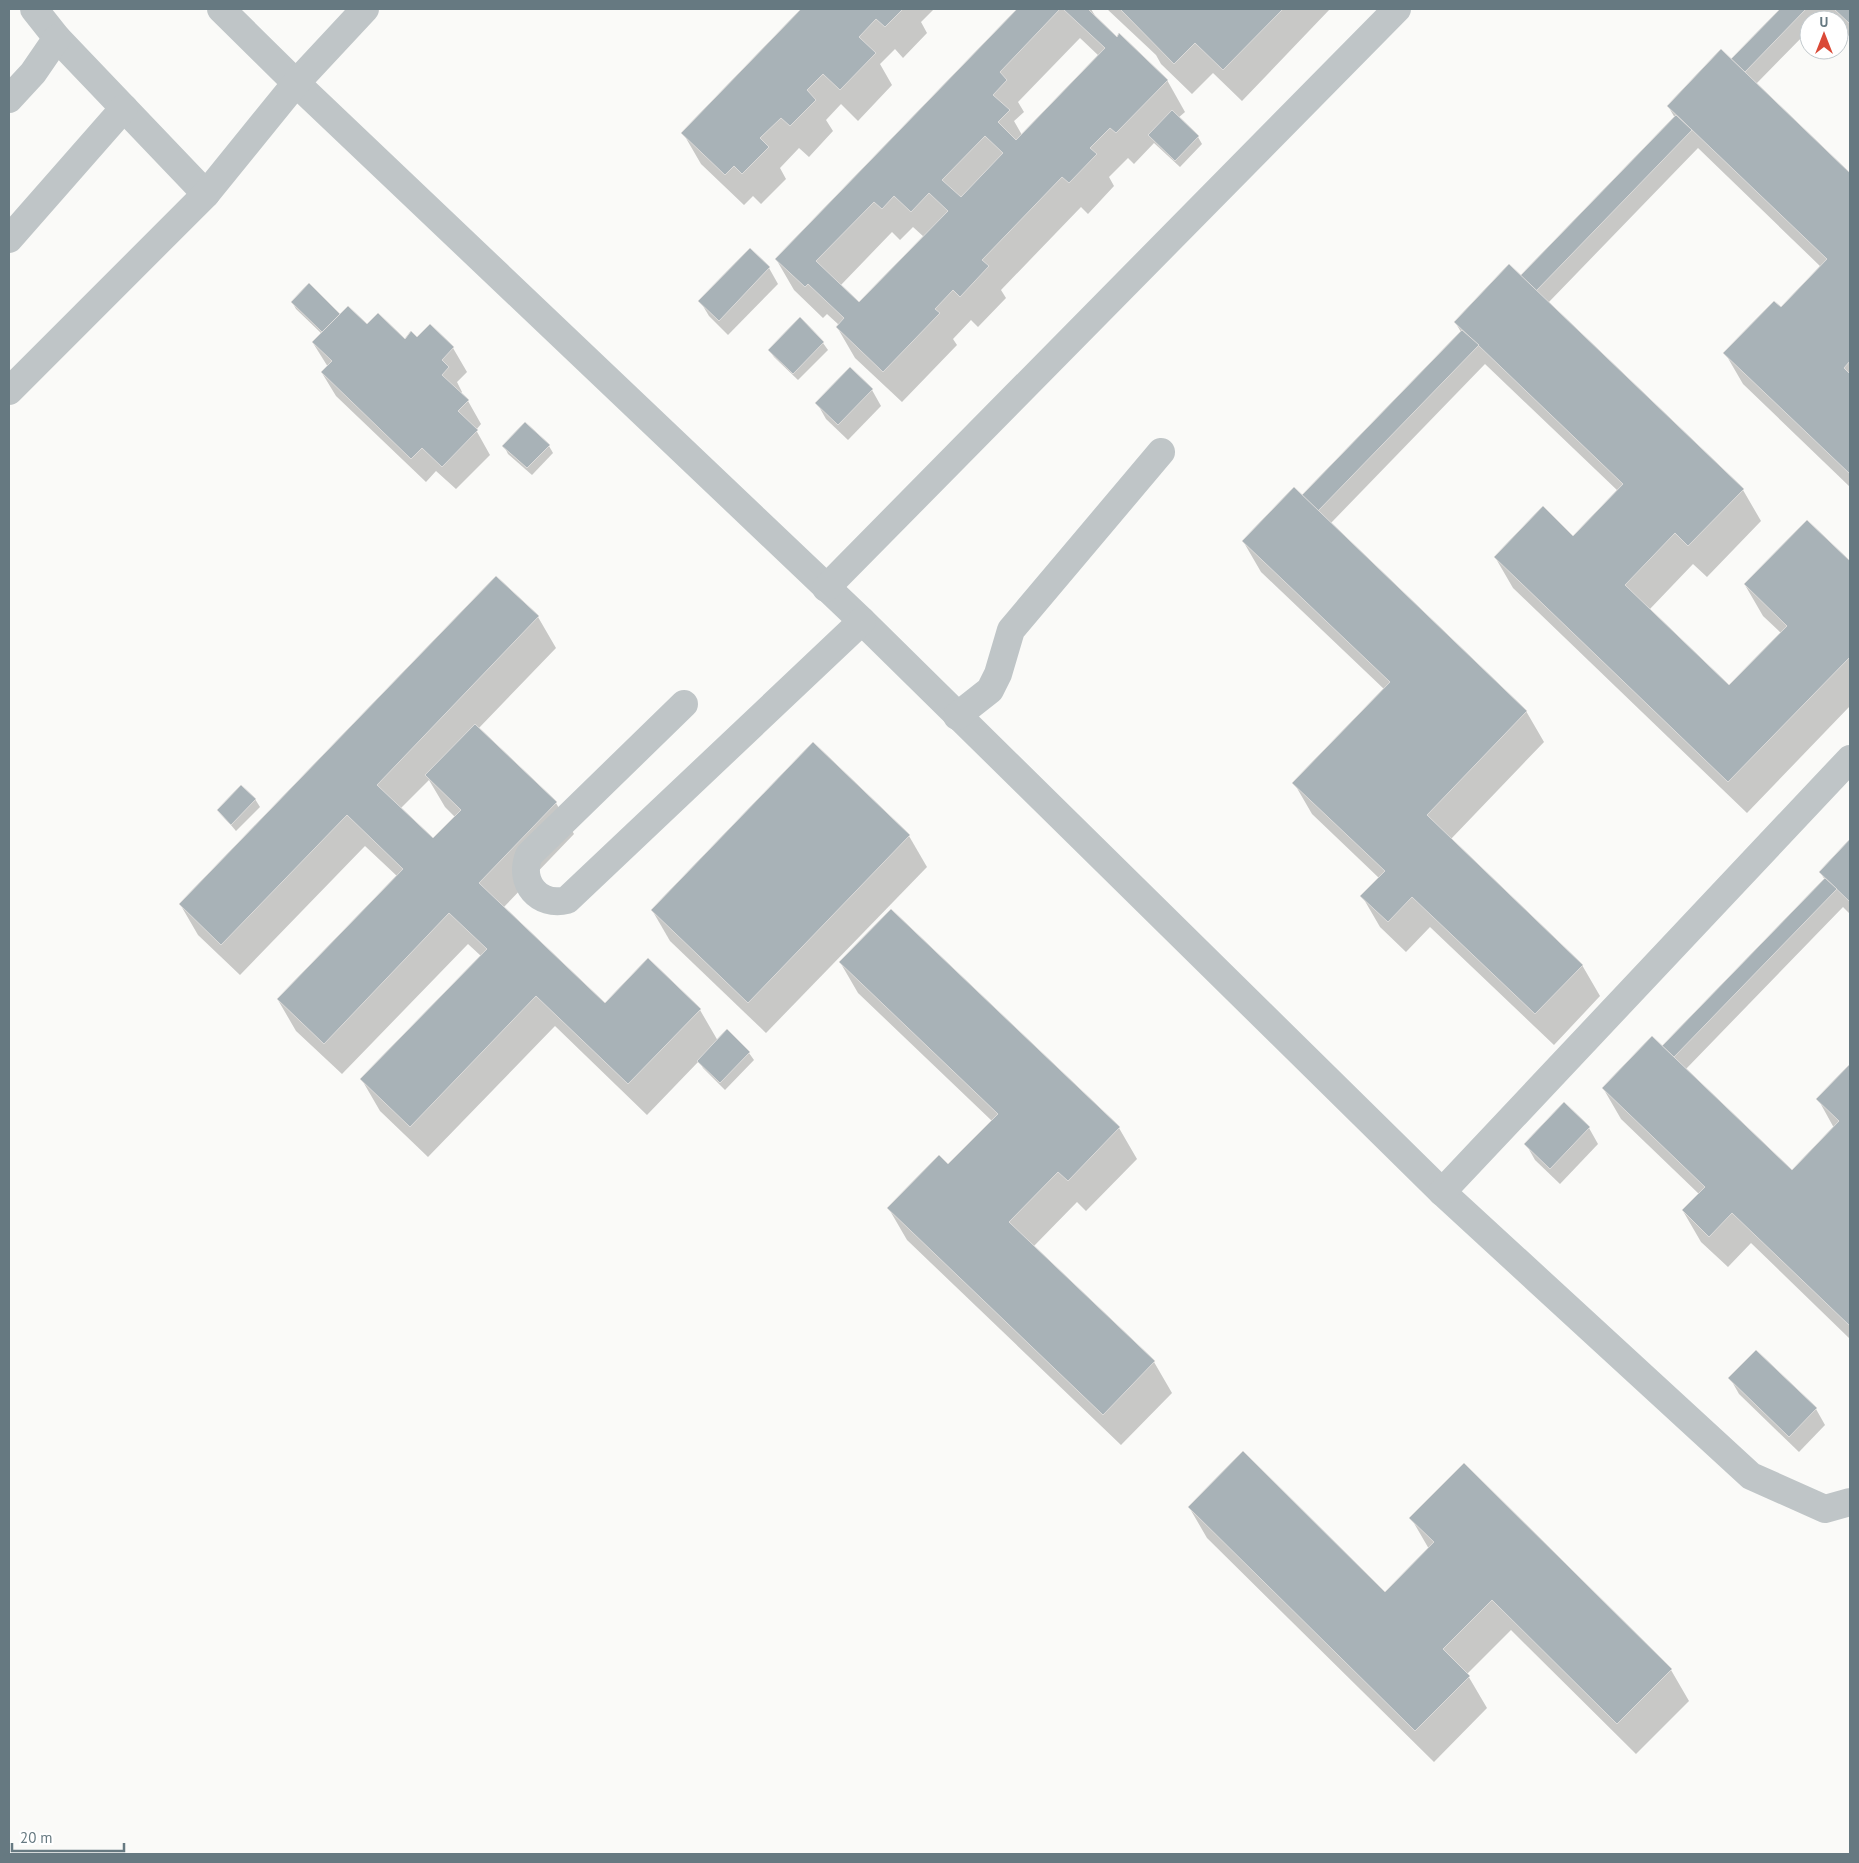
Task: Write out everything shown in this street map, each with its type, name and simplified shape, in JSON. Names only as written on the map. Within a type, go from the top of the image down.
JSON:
[{"type":"lane","points":[[34,9],[57,38],[206,194]]},
{"type":"lane","points":[[221,9],[296,83],[862,621],[956,716],[1442,1192],[1751,1476],[1825,1509],[1850,1502]]},
{"type":"lane","points":[[15,374],[206,194],[296,83],[365,9]]},
{"type":"lane","points":[[826,588],[1397,9]]},
{"type":"lane","points":[[9,98],[33,73],[57,38]]},
{"type":"lane","points":[[9,239],[124,108]]},
{"type":"lane","points":[[956,716],[990,690],[998,674],[1011,630],[1161,452]]},
{"type":"lane","points":[[684,704],[529,855],[524,868],[527,883],[545,899],[557,902],[567,900],[862,621]]},
{"type":"lane","points":[[1442,1192],[1850,759]]},
{"type":"building","points":[[801,9],[903,9],[885,27],[876,19],[859,37],[876,53],[840,90],[823,74],[807,90],[816,100],[790,126],[781,118],[760,138],[769,147],[742,174],[734,166],[725,175],[681,133]]},
{"type":"building","points":[[1017,9],[1060,9],[1000,72],[1007,80],[993,95],[1010,110],[998,122],[1016,140],[1105,48],[1063,9],[1088,9],[1117,37],[1119,33],[1168,80],[1116,133],[1110,128],[1090,148],[1097,154],[1069,183],[1062,177],[982,260],[989,266],[960,297],[953,290],[935,309],[940,313],[883,372],[836,327],[844,318],[808,284],[805,287],[775,259]],"holes":[[[985,136],[1003,153],[961,197],[942,180]],[[929,193],[948,211],[859,302],[816,261],[874,202],[882,209],[894,196],[911,212]]]},
{"type":"building","points":[[1120,9],[1283,9],[1223,70],[1195,43],[1174,64]]},
{"type":"building","points":[[1780,9],[1806,9],[1799,10],[1799,16],[1745,72],[1731,59]]},
{"type":"building","points":[[1850,9],[1850,24],[1849,10],[1835,10]]},
{"type":"building","points":[[1721,49],[1850,173],[1850,361],[1844,368],[1850,374],[1850,474],[1723,353],[1774,301],[1781,307],[1827,259],[1667,106]]},
{"type":"building","points":[[1172,110],[1199,136],[1175,161],[1148,135]]},
{"type":"building","points":[[1676,115],[1692,130],[1536,291],[1520,276]]},
{"type":"building","points":[[750,248],[770,267],[719,321],[698,301]]},
{"type":"building","points":[[1509,264],[1744,489],[1688,546],[1675,533],[1625,585],[1729,685],[1787,626],[1744,584],[1807,520],[1850,561],[1850,657],[1728,782],[1494,557],[1543,506],[1573,536],[1623,484],[1454,322]]},
{"type":"building","points":[[309,283],[340,314],[322,332],[291,302]]},
{"type":"building","points":[[348,306],[367,324],[378,313],[405,339],[411,331],[417,337],[430,324],[454,347],[442,360],[449,367],[442,375],[469,400],[458,411],[478,430],[442,467],[422,448],[411,459],[321,372],[332,361],[312,342]]},
{"type":"building","points":[[800,317],[824,342],[793,374],[768,350]]},
{"type":"building","points":[[1462,330],[1479,345],[1318,511],[1302,495]]},
{"type":"building","points":[[850,367],[873,389],[838,425],[815,403]]},
{"type":"building","points":[[525,422],[550,445],[527,468],[502,446]]},
{"type":"building","points":[[1294,487],[1527,711],[1427,815],[1583,965],[1535,1014],[1412,897],[1388,922],[1360,896],[1385,871],[1292,783],[1390,682],[1242,541]]},
{"type":"building","points":[[496,576],[539,616],[377,785],[433,838],[461,810],[425,775],[475,724],[557,802],[479,883],[605,1003],[648,958],[701,1009],[628,1084],[536,996],[410,1127],[360,1079],[487,949],[449,913],[324,1044],[277,999],[403,869],[347,815],[221,945],[179,904]]},
{"type":"building","points":[[813,742],[910,835],[748,1003],[651,910]]},
{"type":"building","points":[[241,785],[256,799],[231,825],[217,810]]},
{"type":"building","points":[[1850,839],[1850,902],[1819,872]]},
{"type":"building","points":[[1825,878],[1837,889],[1674,1057],[1662,1046]]},
{"type":"building","points":[[891,909],[1120,1127],[1068,1181],[1058,1172],[1009,1222],[1155,1361],[1103,1415],[887,1208],[939,1155],[948,1164],[998,1114],[839,962]]},
{"type":"building","points":[[727,1029],[750,1052],[720,1083],[697,1061]]},
{"type":"building","points":[[1652,1036],[1792,1170],[1839,1121],[1816,1099],[1850,1064],[1850,1326],[1732,1213],[1709,1237],[1682,1210],[1705,1187],[1602,1088]]},
{"type":"building","points":[[1564,1102],[1590,1127],[1550,1169],[1524,1144]]},
{"type":"building","points":[[1756,1350],[1817,1408],[1789,1437],[1728,1378]]},
{"type":"building","points":[[1243,1451],[1385,1592],[1434,1542],[1409,1518],[1464,1463],[1672,1669],[1617,1724],[1492,1600],[1443,1649],[1470,1676],[1415,1731],[1188,1507]]}]
